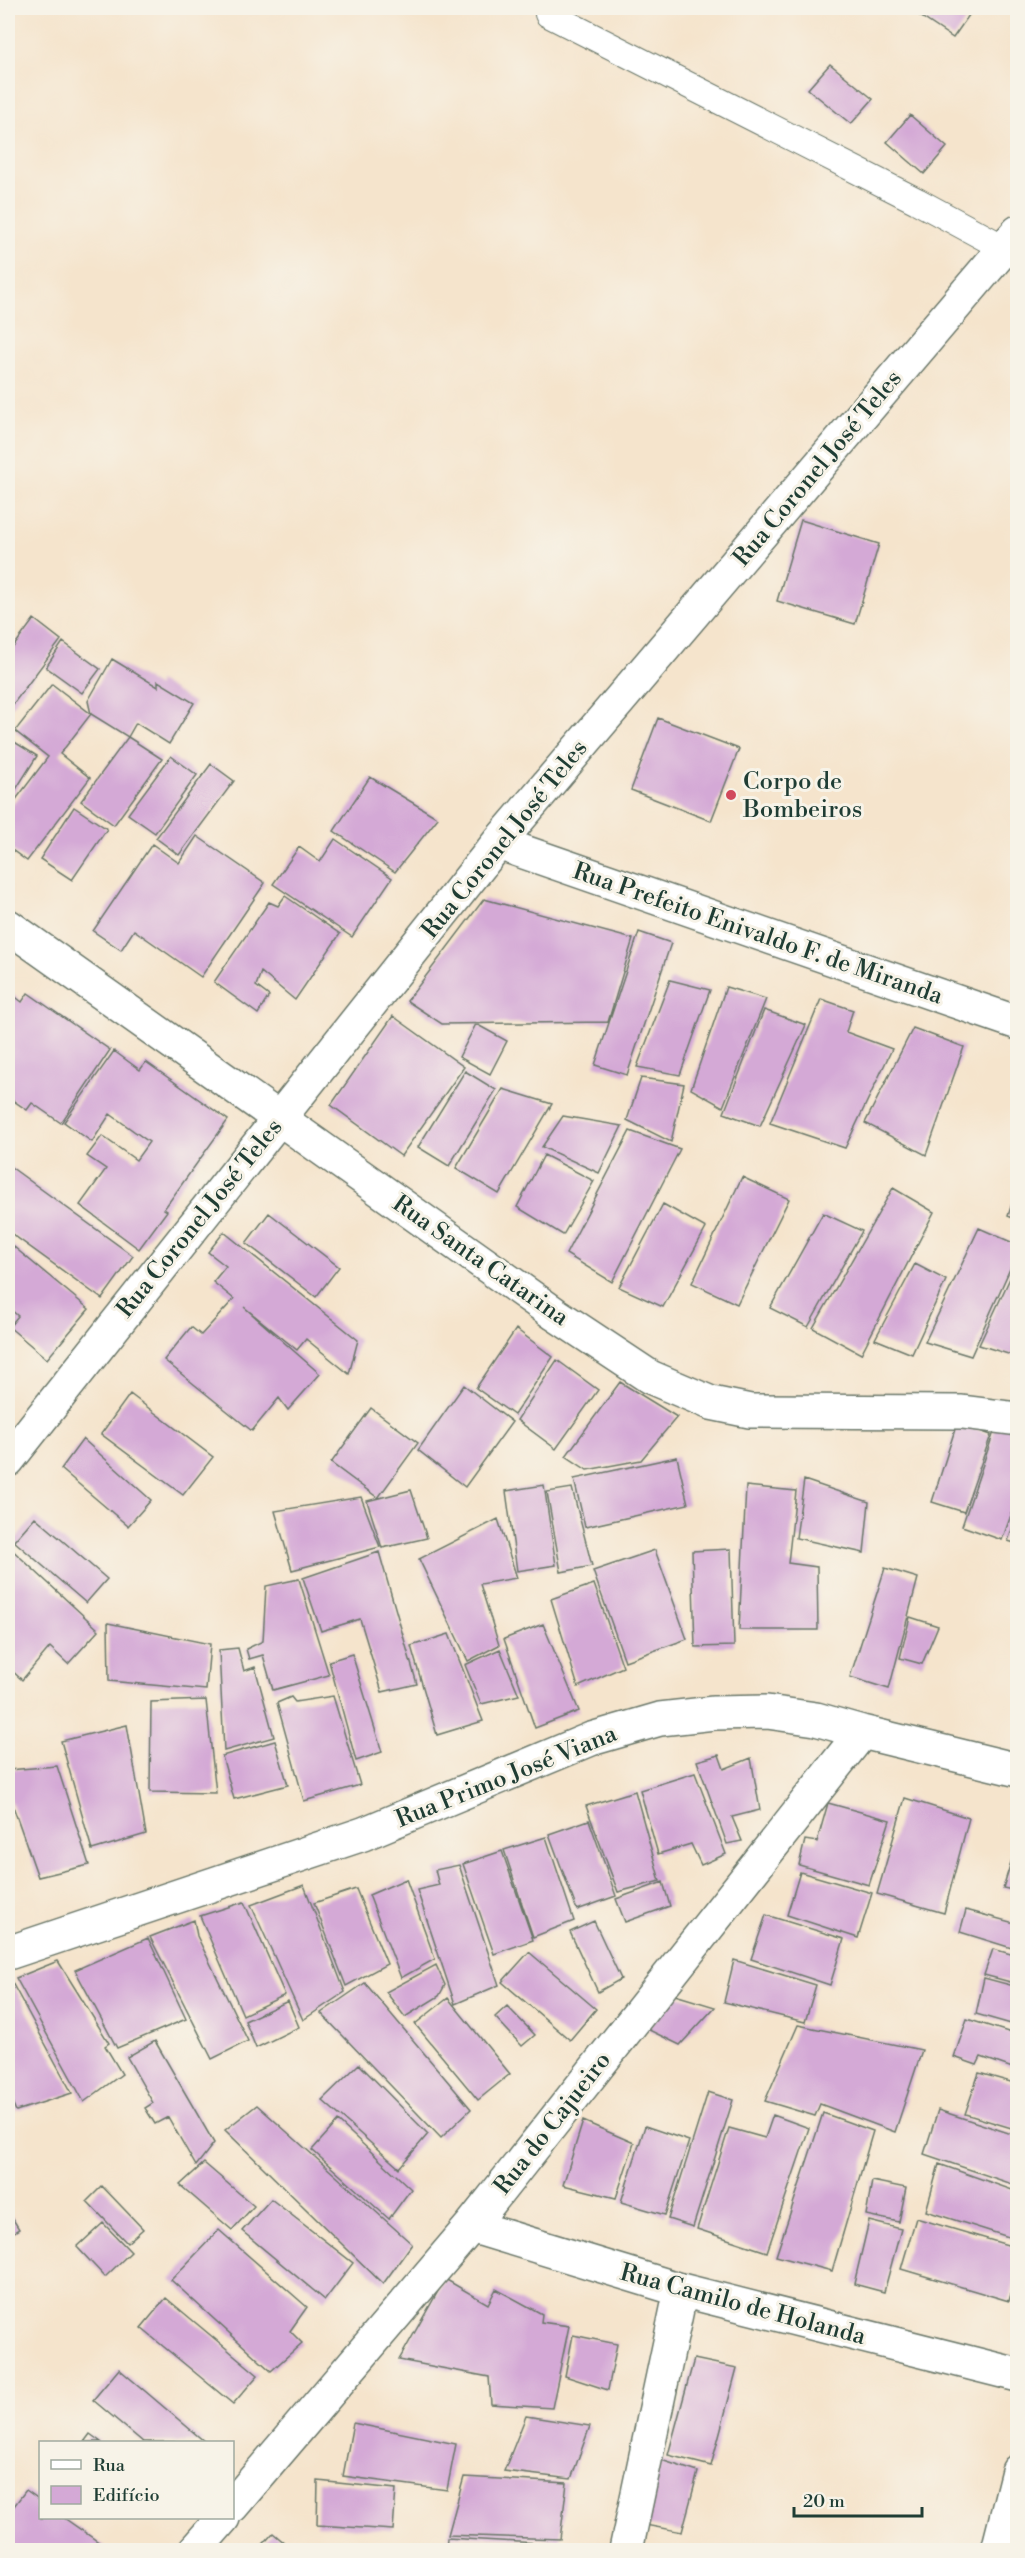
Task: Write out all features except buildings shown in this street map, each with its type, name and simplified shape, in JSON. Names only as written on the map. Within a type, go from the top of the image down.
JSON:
[{"type":"street","name":"Rua Coronel José Teles","points":[[8,1460],[498,843],[1011,240]]},
{"type":"street","name":"Rua Prefeito Enivaldo F. de Miranda","points":[[498,843],[1017,1023]]},
{"type":"street","name":"Rua Santa Catarina","points":[[8,926],[555,1314],[650,1377],[711,1403],[750,1411],[962,1412],[1017,1419]]},
{"type":"street","name":"Rua Primo José Viana","points":[[8,1953],[363,1834],[591,1739],[660,1719],[714,1713],[767,1712],[816,1719],[1017,1770]]},
{"type":"street","name":"Rua do Cajueiro","points":[[234,2504],[471,2226],[862,1732]]},
{"type":"street","name":"Rua Camilo de Holanda","points":[[471,2226],[681,2290],[1017,2375]]},
{"type":"street","points":[[626,2550],[681,2290]]},
{"type":"street","points":[[998,2550],[1017,2471]]},
{"type":"street","points":[[195,2550],[221,2519]]},
{"type":"lane","points":[[548,14],[906,196],[1011,240]]},
{"type":"place","name":"Corpo de Bombeiros","points":[[731,795]]}]
